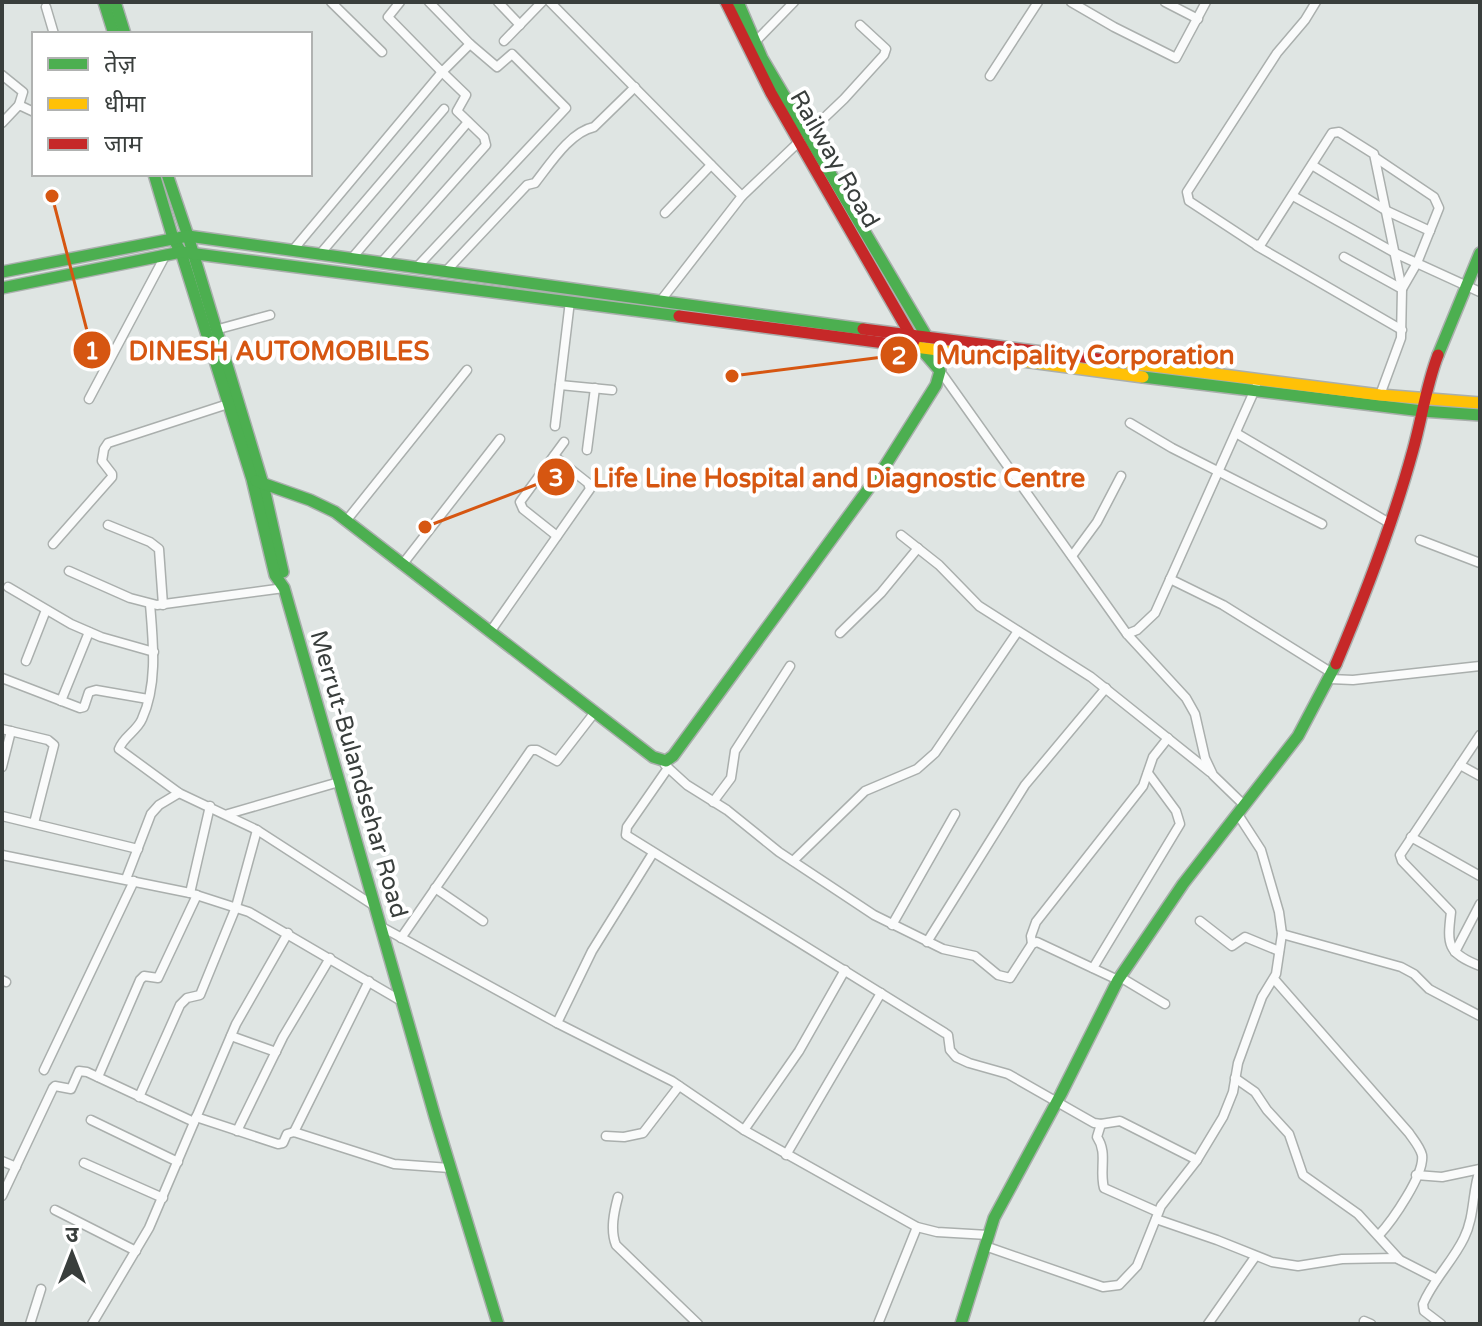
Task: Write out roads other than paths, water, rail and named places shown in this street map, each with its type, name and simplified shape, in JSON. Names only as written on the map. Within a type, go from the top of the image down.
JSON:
[{"type":"main road","points":[[104,2],[113,32]]},
{"type":"main road","points":[[115,2],[124,32]]},
{"type":"main road","name":"Railway Road","points":[[726,2],[850,218],[909,335]]},
{"type":"main road","points":[[738,2],[751,45]]},
{"type":"main road","points":[[155,176],[228,404],[258,481],[323,505],[346,521],[665,765],[885,466],[936,385],[940,371],[850,218]]},
{"type":"main road","points":[[168,176],[195,254],[258,481]]},
{"type":"main road","points":[[2,272],[188,236],[662,299],[909,335],[925,343]]},
{"type":"main road","points":[[2,288],[181,252],[1423,405],[1480,415]]},
{"type":"main road","points":[[961,1324],[994,1218],[1119,979],[1183,884],[1298,736],[1331,676],[1379,561],[1434,367],[1480,253]]},
{"type":"main road","points":[[71,258],[76,273]]},
{"type":"main road","points":[[1256,385],[1380,395],[1423,405],[1480,403]]},
{"type":"main road","name":"Merrut-Bulandsehar Road","points":[[258,481],[284,573],[283,586],[374,906],[498,1324]]},
{"type":"street","points":[[331,2],[382,52]]},
{"type":"street","points":[[382,262],[486,145],[486,140],[456,108],[466,95],[388,17],[400,2]]},
{"type":"street","points":[[417,267],[566,110],[512,54],[497,67],[429,2]]},
{"type":"street","points":[[498,2],[520,25]]},
{"type":"street","points":[[504,41],[542,2]]},
{"type":"street","points":[[550,2],[742,196]]},
{"type":"street","points":[[751,45],[794,2]]},
{"type":"street","points":[[990,76],[1038,2]]},
{"type":"street","points":[[1071,2],[1176,58],[1206,2]]},
{"type":"street","points":[[1165,2],[1198,19]]},
{"type":"street","points":[[1316,2],[1277,53],[1187,192],[1189,201],[1256,245],[1402,330]]},
{"type":"street","points":[[46,7],[53,32]]},
{"type":"street","points":[[662,299],[742,196],[844,99],[886,52],[860,25]]},
{"type":"street","points":[[293,250],[441,71],[470,44]]},
{"type":"street","points":[[2,75],[23,92],[19,105],[2,123]]},
{"type":"street","points":[[447,270],[527,185],[535,183],[575,138],[584,130],[594,127],[635,87]]},
{"type":"street","points":[[19,105],[32,111]]},
{"type":"street","points":[[320,254],[444,109]]},
{"type":"street","points":[[352,258],[468,122]]},
{"type":"street","points":[[1256,245],[1264,243],[1336,131],[1370,150],[1375,157],[1436,200],[1439,208],[1417,263],[1402,289]]},
{"type":"street","points":[[1375,157],[1402,289],[1402,330],[1380,395]]},
{"type":"street","points":[[665,213],[711,165]]},
{"type":"street","points":[[1312,165],[1387,211],[1430,231]]},
{"type":"street","points":[[1293,196],[1397,254],[1480,292]]},
{"type":"street","points":[[89,399],[165,256]]},
{"type":"street","points":[[1344,257],[1402,289]]},
{"type":"street","points":[[555,426],[570,301]]},
{"type":"street","points":[[215,330],[270,315]]},
{"type":"street","points":[[346,521],[467,370]]},
{"type":"street","points":[[940,371],[1127,634],[1190,705],[1213,775]]},
{"type":"street","points":[[560,385],[612,390]]},
{"type":"street","points":[[1127,634],[1137,630],[1155,613],[1256,385]]},
{"type":"street","points":[[587,450],[595,388]]},
{"type":"street","points":[[53,544],[112,477],[102,461],[108,443],[228,404]]},
{"type":"street","points":[[1130,423],[1172,448],[1322,524]]},
{"type":"street","points":[[1236,433],[1391,524]]},
{"type":"street","points":[[402,565],[500,439]]},
{"type":"street","points":[[557,536],[523,509],[520,502],[564,442]]},
{"type":"street","points":[[490,632],[588,493],[590,486],[554,456]]},
{"type":"street","points":[[1072,556],[1097,522],[1121,476]]},
{"type":"street","points":[[108,525],[150,542],[159,549],[163,605]]},
{"type":"street","points":[[380,926],[679,1086],[786,1155],[917,1227],[986,1240],[1103,1287],[1114,1287],[1124,1281],[1137,1266],[1157,1215],[1197,1160],[1223,1117],[1262,997],[1274,979],[1282,934],[1265,859],[1240,809],[1213,775],[1106,688],[979,606],[901,535]]},
{"type":"street","points":[[1420,540],[1480,563]]},
{"type":"street","points":[[840,633],[881,593],[918,548]]},
{"type":"street","points":[[69,571],[130,598],[163,605],[283,586]]},
{"type":"street","points":[[1170,579],[1223,605],[1331,676],[1353,680],[1480,666]]},
{"type":"street","points":[[8,587],[89,632],[154,652]]},
{"type":"street","points":[[150,604],[154,652],[148,699],[139,726],[119,749],[179,793],[257,830],[374,906]]},
{"type":"street","points":[[26,661],[46,610]]},
{"type":"street","points":[[793,861],[865,791],[917,769],[935,753],[1018,631]]},
{"type":"street","points":[[61,701],[89,632]]},
{"type":"street","points":[[713,802],[731,778],[735,751],[790,666]]},
{"type":"street","points":[[2,678],[83,708],[89,692],[96,690],[148,699]]},
{"type":"street","points":[[927,942],[1013,801],[1106,688]]},
{"type":"street","points":[[401,938],[531,750],[557,761],[595,712]]},
{"type":"street","points":[[2,767],[7,730],[48,740],[54,745],[34,823]]},
{"type":"street","points":[[1480,735],[1400,858],[1451,912],[1447,937],[1455,952],[1480,966]]},
{"type":"street","points":[[1168,738],[1153,757],[1143,786],[1036,922],[1031,936],[1032,944],[1010,978],[1004,978],[975,956],[951,952],[892,925],[793,861],[687,785],[665,765],[625,831],[626,835],[653,853],[948,1035],[950,1050],[956,1057],[1008,1074],[1101,1124],[1120,1121],[1197,1160]]},
{"type":"street","points":[[1460,765],[1480,776]]},
{"type":"street","points":[[1093,968],[1180,824],[1176,811],[1148,773]]},
{"type":"street","points":[[228,814],[339,782]]},
{"type":"street","points":[[44,1070],[130,880],[151,814],[179,793]]},
{"type":"street","points":[[98,1077],[140,980],[144,976],[158,978],[193,894],[210,806]]},
{"type":"street","points":[[892,925],[955,814]]},
{"type":"street","points":[[2,816],[138,849]]},
{"type":"street","points":[[139,1097],[180,1005],[187,998],[200,995],[236,907],[257,830]]},
{"type":"street","points":[[1411,837],[1480,876]]},
{"type":"street","points":[[557,1023],[592,951],[653,853]]},
{"type":"street","points":[[2,855],[130,880],[236,907],[288,933],[404,1002]]},
{"type":"street","points":[[435,888],[483,921]]},
{"type":"street","points":[[1455,952],[1480,904]]},
{"type":"street","points":[[1200,921],[1232,946],[1245,937],[1279,951]]},
{"type":"street","points":[[92,1324],[136,1251],[163,1198],[231,1036],[288,933]]},
{"type":"street","points":[[1282,934],[1401,967],[1414,974],[1429,989],[1480,1016]]},
{"type":"street","points":[[1032,944],[1044,943],[1165,1004]]},
{"type":"street","points":[[237,1131],[276,1052],[330,958]]},
{"type":"street","points":[[744,1130],[799,1051],[845,970]]},
{"type":"street","points":[[1274,979],[1409,1133],[1421,1153],[1422,1160],[1416,1175],[1395,1216],[1379,1235]]},
{"type":"street","points":[[294,1132],[369,981]]},
{"type":"street","points":[[786,1155],[881,993]]},
{"type":"street","points":[[231,1036],[276,1052]]},
{"type":"street","points":[[2,1196],[55,1086],[71,1089],[79,1071],[195,1120],[278,1144],[283,1143],[287,1134],[294,1132],[394,1164],[450,1168]]},
{"type":"street","points":[[1235,1078],[1255,1092],[1289,1134],[1303,1175],[1358,1214],[1399,1259],[1437,1279]]},
{"type":"street","points":[[606,1136],[624,1137],[643,1133],[679,1086]]},
{"type":"street","points":[[91,1120],[178,1162]]},
{"type":"street","points":[[1101,1124],[1097,1137],[1103,1148],[1102,1185],[1157,1215],[1255,1257],[1298,1266],[1342,1259],[1399,1259]]},
{"type":"street","points":[[2,1161],[16,1167]]},
{"type":"street","points":[[84,1163],[163,1198]]},
{"type":"street","points":[[1416,1175],[1442,1177],[1480,1169]]},
{"type":"street","points":[[1419,1324],[1423,1304],[1465,1236],[1480,1169]]},
{"type":"street","points":[[618,1197],[614,1214],[613,1240],[616,1245],[698,1324]]},
{"type":"street","points":[[55,1210],[136,1251]]},
{"type":"street","points":[[878,1324],[917,1227]]},
{"type":"street","points":[[1208,1324],[1255,1257]]},
{"type":"street","points":[[30,1324],[41,1289]]},
{"type":"street","points":[[1424,1311],[1441,1324]]},
{"type":"place","name":"DINESH AUTOMOBILES","points":[[52,196]]},
{"type":"place","name":"Muncipality Corporation","points":[[732,376]]},
{"type":"place","name":"Life Line Hospital and Diagnostic Centre","points":[[425,527]]}]
